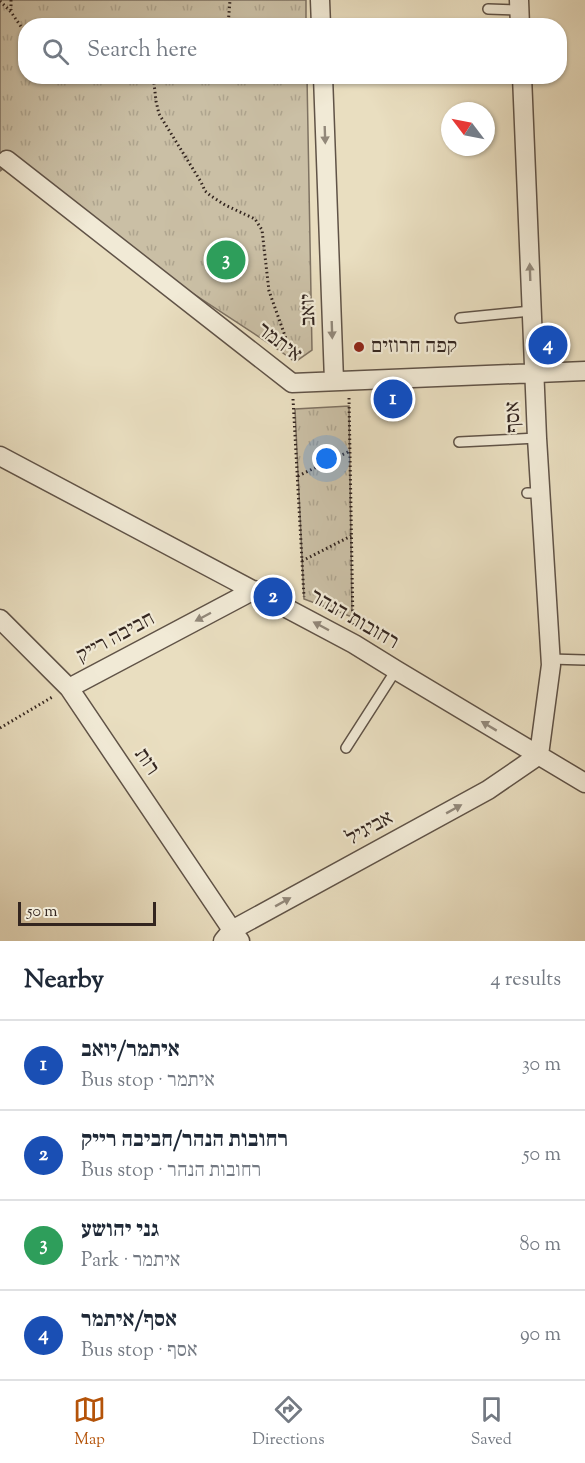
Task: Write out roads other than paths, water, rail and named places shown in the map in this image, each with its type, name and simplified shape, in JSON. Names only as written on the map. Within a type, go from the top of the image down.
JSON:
[{"type":"street","points":[[320,0],[321,18]]},
{"type":"street","name":"יואב","points":[[323,84],[334,381]]},
{"type":"street","name":"אסף","points":[[522,84],[537,438],[534,493],[550,552],[551,665],[539,755]]},
{"type":"street","name":"איתמר","points":[[7,160],[286,378],[334,381],[585,371]]},
{"type":"street","name":"רחובות הנהר","points":[[0,456],[354,644],[585,783]]},
{"type":"street","name":"חביבה רייק","points":[[69,688],[254,590]]},
{"type":"street","name":"רות","points":[[0,620],[69,688],[232,937]]},
{"type":"street","name":"אביגיל","points":[[232,937],[488,790],[539,755]]},
{"type":"lane","points":[[488,9],[519,12]]},
{"type":"lane","points":[[460,318],[531,311]]},
{"type":"lane","points":[[459,442],[537,438]]},
{"type":"lane","points":[[550,659],[585,660]]},
{"type":"lane","points":[[346,748],[396,670]]},
{"type":"place","name":"גני יהושע","points":[[226,260]]},
{"type":"place","name":"אסף/איתמר","points":[[548,345]]},
{"type":"place","name":"קפה חרוזים","points":[[359,347]]},
{"type":"place","name":"איתמר/יואב","points":[[393,399]]},
{"type":"place","name":"רחובות הנהר/חביבה רייק","points":[[273,597]]}]
